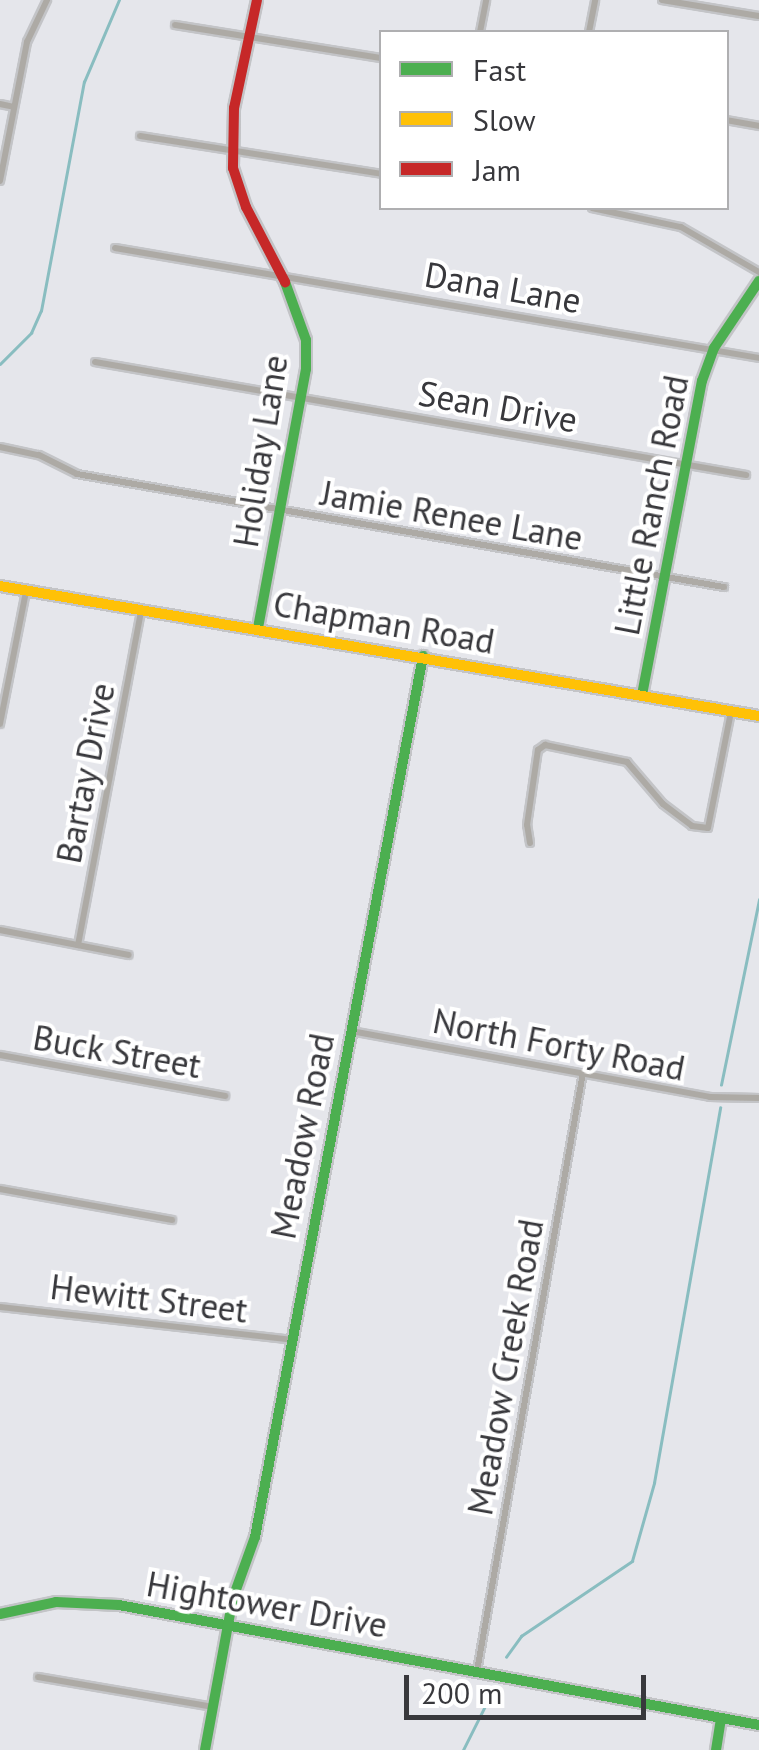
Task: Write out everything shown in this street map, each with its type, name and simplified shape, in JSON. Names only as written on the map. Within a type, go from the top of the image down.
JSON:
[{"type":"street","points":[[0,181],[26,42],[47,0]]},
{"type":"street","name":"Holiday Lane","points":[[257,0],[230,150],[242,196],[283,275],[306,340],[302,396],[258,628]]},
{"type":"street","points":[[480,30],[486,0]]},
{"type":"street","points":[[590,30],[595,0]]},
{"type":"street","points":[[662,0],[759,16]]},
{"type":"street","points":[[175,25],[379,58]]},
{"type":"street","points":[[0,104],[14,106]]},
{"type":"street","points":[[729,121],[759,126]]},
{"type":"street","points":[[140,136],[379,174]]},
{"type":"street","points":[[601,210],[682,227],[759,272]]},
{"type":"street","name":"Dana Lane","points":[[115,248],[759,358]]},
{"type":"street","name":"Little Ranch Road","points":[[642,695],[702,381],[714,348],[759,280]]},
{"type":"street","name":"Sean Drive","points":[[96,362],[746,475]]},
{"type":"street","name":"Jamie Renee Lane","points":[[0,447],[38,456],[78,474],[724,588]]},
{"type":"street","name":"Chapman Road","points":[[0,586],[759,716]]},
{"type":"street","points":[[0,724],[26,591]]},
{"type":"street","name":"Bartay Drive","points":[[78,945],[141,610]]},
{"type":"street","name":"Meadow Road","points":[[228,1624],[255,1538],[423,656]]},
{"type":"street","points":[[530,843],[528,825],[538,750],[545,745],[627,762],[640,772],[663,804],[692,826],[708,828],[732,711]]},
{"type":"street","points":[[0,930],[129,956]]},
{"type":"street","name":"North Forty Road","points":[[350,1031],[710,1097],[759,1098]]},
{"type":"street","name":"Buck Street","points":[[0,1055],[225,1096]]},
{"type":"street","name":"Meadow Creek Road","points":[[477,1670],[584,1073]]},
{"type":"street","points":[[0,1189],[172,1220]]},
{"type":"street","name":"Hewitt Street","points":[[0,1307],[292,1340]]},
{"type":"street","name":"Hightower Drive","points":[[0,1614],[56,1602],[97,1602],[759,1725]]},
{"type":"street","points":[[205,1750],[228,1624]]},
{"type":"street","points":[[38,1677],[213,1706]]},
{"type":"street","points":[[716,1750],[721,1718]]},
{"type":"waterway","points":[[0,364],[31,333],[41,311],[84,82],[119,0]]},
{"type":"waterway","points":[[721,1085],[759,900]]},
{"type":"waterway","points":[[506,1657],[521,1636],[632,1561],[654,1483],[720,1108]]},
{"type":"waterway","points":[[463,1750],[491,1694]]},
{"type":"traffic: fast","points":[[642,695],[702,381],[714,348],[759,281]]},
{"type":"traffic: fast","points":[[258,628],[306,369],[306,340],[285,282]]},
{"type":"traffic: fast","points":[[205,1750],[233,1598],[255,1537],[423,656]]},
{"type":"traffic: fast","points":[[0,1614],[56,1602],[119,1605],[759,1725]]},
{"type":"traffic: fast","points":[[716,1750],[721,1718]]},
{"type":"traffic: slow","points":[[0,586],[759,716]]},
{"type":"traffic: jam","points":[[257,0],[234,108],[233,168],[246,207],[285,282]]}]
